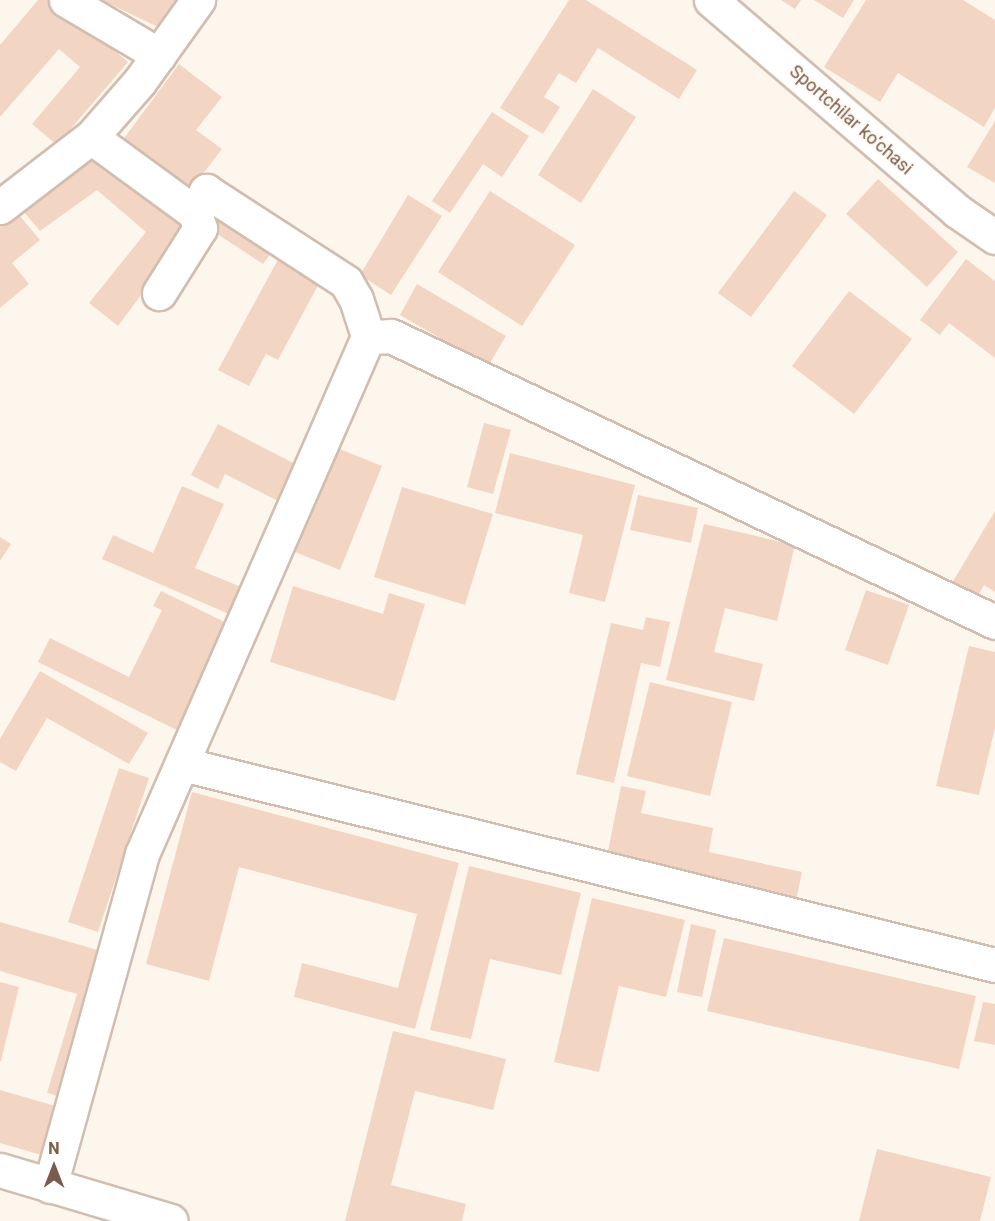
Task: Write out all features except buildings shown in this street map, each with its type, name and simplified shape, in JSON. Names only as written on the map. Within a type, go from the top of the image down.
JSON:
[{"type":"street","points":[[66,0],[159,55]]},
{"type":"street","points":[[0,207],[90,137],[159,55],[198,0]]},
{"type":"street","name":"Sportchilar ko‘chasi","points":[[711,0],[957,211],[995,237]]},
{"type":"street","points":[[90,137],[195,213],[200,228],[159,292]]},
{"type":"street","points":[[50,1186],[142,854],[368,337],[356,298],[346,282],[206,191],[195,213]]},
{"type":"street","points":[[368,337],[392,336],[995,622]]},
{"type":"street","points":[[182,764],[995,965]]},
{"type":"street","points":[[0,1170],[171,1221]]}]
